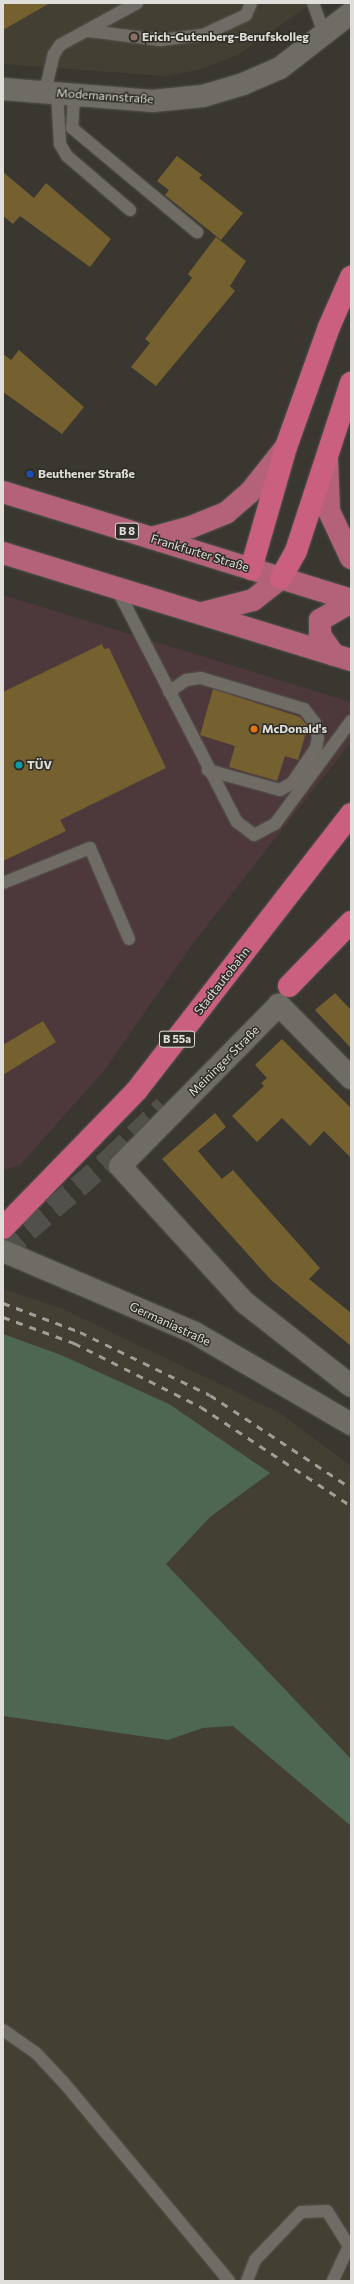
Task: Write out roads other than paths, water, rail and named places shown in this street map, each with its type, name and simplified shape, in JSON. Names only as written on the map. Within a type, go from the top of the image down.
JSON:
[{"type":"highway","points":[[251,569],[286,447],[329,328],[351,277]]},
{"type":"highway","points":[[281,578],[292,561],[351,383]]},
{"type":"highway","name":"Stadtautobahn","points":[[4,1228],[137,1090],[351,814]]},
{"type":"highway","points":[[289,986],[351,922]]},
{"type":"main road","points":[[151,538],[191,527],[226,513],[252,491],[286,447]]},
{"type":"main road","points":[[327,458],[329,511],[351,558]]},
{"type":"main road","name":"Frankfurter Straße","points":[[3,492],[351,601]]},
{"type":"main road","points":[[3,552],[342,657]]},
{"type":"main road","points":[[251,569],[250,583],[253,600],[285,640]]},
{"type":"main road","points":[[203,613],[253,600],[281,578]]},
{"type":"main road","points":[[342,657],[320,635],[320,620],[351,601]]},
{"type":"street","name":"Modemannstraße","points":[[3,89],[153,100],[203,96],[243,84],[280,68],[351,13]]},
{"type":"street","name":"Meininger Straße","points":[[351,1078],[279,1005],[120,1166],[244,1302],[351,1386]]},
{"type":"street","name":"Germaniastraße","points":[[3,1251],[195,1333],[351,1424]]},
{"type":"lane","points":[[130,210],[67,156],[60,144],[59,93],[54,54],[60,45],[89,31],[137,3]]},
{"type":"lane","points":[[89,31],[160,40],[203,35],[246,15],[251,3]]},
{"type":"lane","points":[[313,3],[324,34]]},
{"type":"lane","points":[[59,93],[72,128],[197,232]]},
{"type":"lane","points":[[116,587],[208,770],[237,822],[254,835],[276,824],[351,722]]},
{"type":"lane","points":[[169,692],[186,680],[201,678],[304,709],[316,723],[318,738],[316,748],[292,783],[280,790],[208,770]]},
{"type":"lane","points":[[3,883],[90,848],[129,939]]},
{"type":"lane","points":[[3,2030],[36,2053],[65,2084],[229,2281]]},
{"type":"lane","points":[[247,2281],[254,2260],[301,2212],[327,2211],[349,2246],[333,2281]]},
{"type":"tunnel","points":[[3,1252],[111,1158],[164,1107]]},
{"type":"railway","points":[[3,1303],[80,1332],[210,1395],[351,1488]]},
{"type":"railway","points":[[3,1317],[74,1343],[201,1407],[351,1506]]},
{"type":"place","name":"Erich-Gutenberg-Berufskolleg","points":[[134,37]]},
{"type":"place","name":"Beuthener Straße","points":[[30,474]]},
{"type":"place","name":"McDonald's","points":[[254,729]]},
{"type":"place","name":"TÜV","points":[[19,765]]}]
